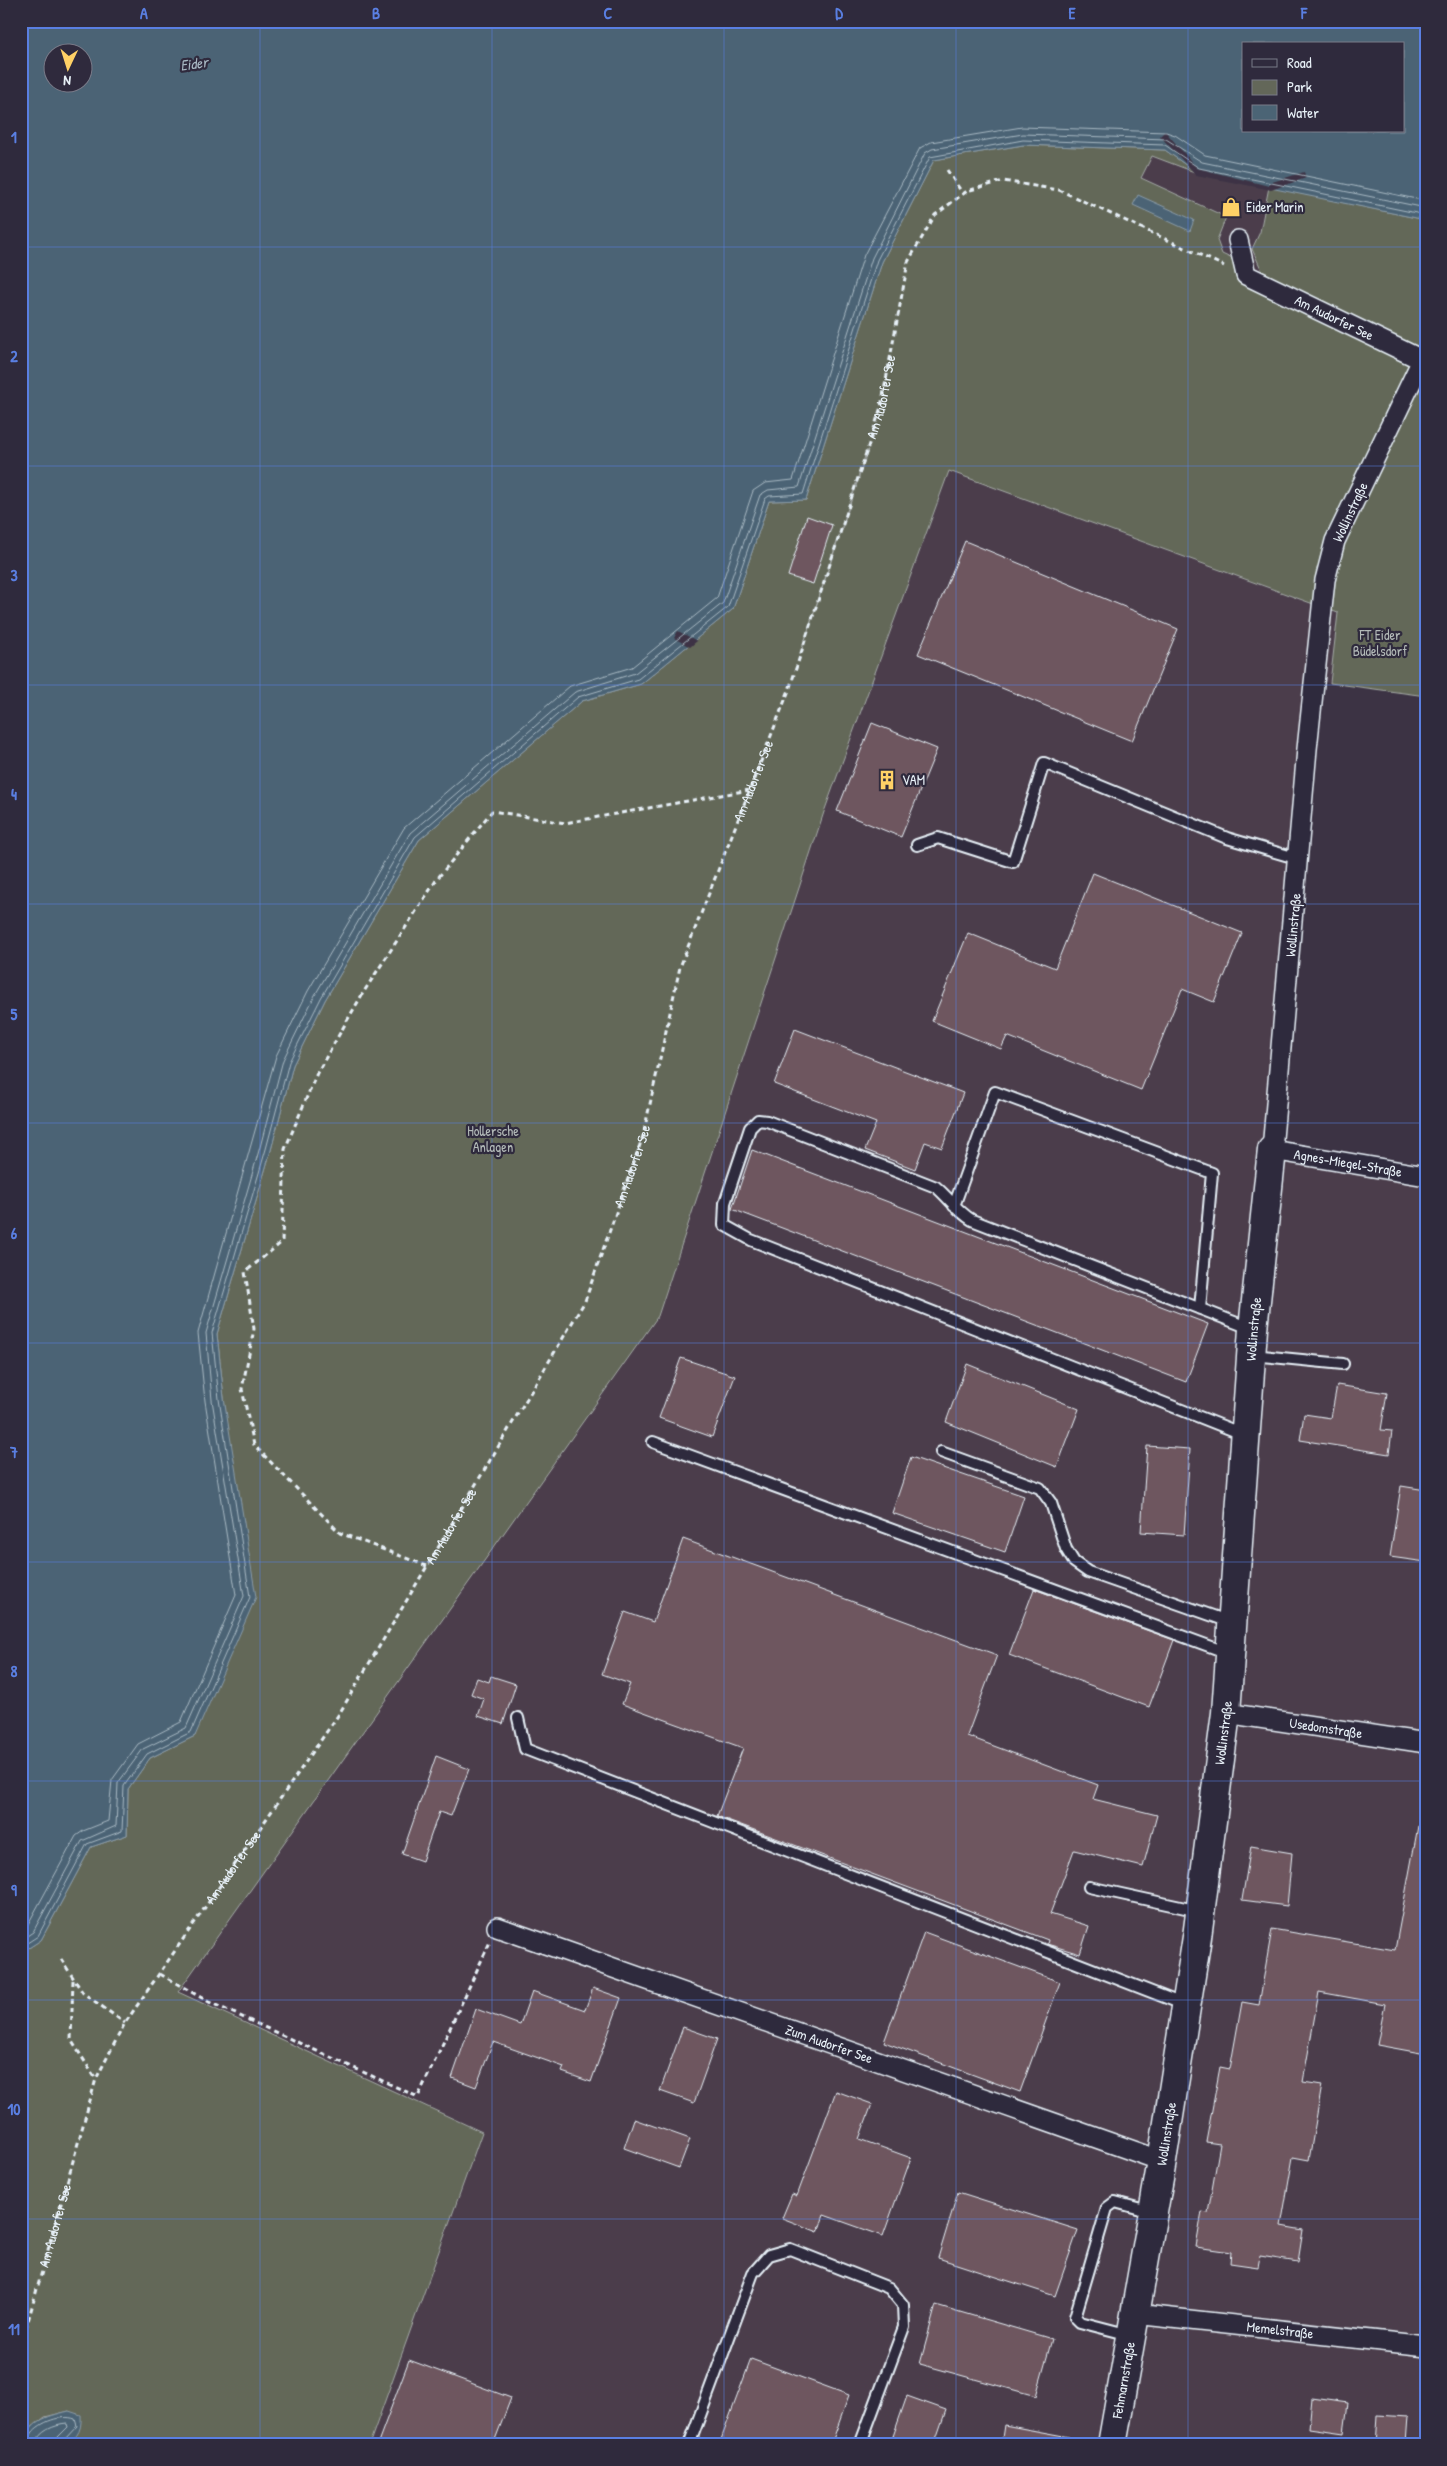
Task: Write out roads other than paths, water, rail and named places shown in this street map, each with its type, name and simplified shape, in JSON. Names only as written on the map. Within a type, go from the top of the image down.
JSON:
[{"type":"street","name":"Am Audorfer See","points":[[1238,240],[1246,275],[1422,360]]},
{"type":"street","name":"Wollinstraße","points":[[1133,2324],[1162,2161],[1186,2005],[1226,1713],[1232,1654],[1252,1342],[1299,859],[1307,749],[1325,580],[1335,541],[1422,360]]},
{"type":"street","name":"Agnes-Miegel-Straße","points":[[1272,1150],[1426,1176]]},
{"type":"street","name":"Usedomstraße","points":[[1226,1713],[1426,1743]]},
{"type":"street","name":"Zum Audorfer See","points":[[496,1927],[1162,2161]]},
{"type":"street","name":"Memelstraße","points":[[1133,2324],[1426,2346]]},
{"type":"street","name":"Fehmarnstraße","points":[[1112,2445],[1133,2324]]},
{"type":"lane","points":[[917,845],[938,838],[1013,862],[1044,763],[1227,838],[1299,859]]},
{"type":"lane","points":[[954,1206],[995,1092],[1212,1173],[1200,1309]]},
{"type":"lane","points":[[1246,1436],[751,1240],[724,1225],[722,1215],[750,1128],[758,1120],[767,1121],[936,1187],[954,1206],[972,1220],[1200,1309],[1252,1342],[1343,1364]]},
{"type":"lane","points":[[653,1442],[1232,1654]]},
{"type":"lane","points":[[941,1452],[1040,1488],[1051,1503],[1066,1548],[1074,1562],[1088,1572],[1234,1624]]},
{"type":"lane","points":[[518,1718],[525,1749],[1186,2005]]},
{"type":"lane","points":[[1089,1887],[1200,1911]]},
{"type":"lane","points":[[1133,2324],[1080,2322],[1075,2316],[1107,2208],[1115,2202],[1153,2212]]},
{"type":"lane","points":[[689,2445],[753,2273],[770,2256],[790,2249],[889,2288],[903,2305],[904,2327],[860,2445]]},
{"type":"water","name":"Eider","points":[[21,21],[1426,21],[1426,220],[1197,173],[1165,150],[1023,145],[934,160],[882,262],[806,500],[769,501],[733,609],[641,684],[582,701],[419,840],[325,1000],[293,1065],[271,1150],[217,1334],[224,1398],[256,1597],[195,1736],[150,1758],[128,1789],[127,1835],[91,1847],[41,1940],[21,1953]]},
{"type":"water","points":[[1138,195],[1194,220],[1190,231],[1133,205]]},
{"type":"water","points":[[69,2411],[81,2415],[77,2435],[71,2441],[53,2445],[23,2445],[30,2430],[40,2421]]},
{"type":"place","name":"Eider Marin","points":[[1231,207]]},
{"type":"place","name":"VAM","points":[[887,780]]},
{"type":"park label","name":"FT Eider Büdelsdorf","points":[[1380,644]]},
{"type":"park label","name":"Hollersche Anlagen","points":[[493,1140]]}]
